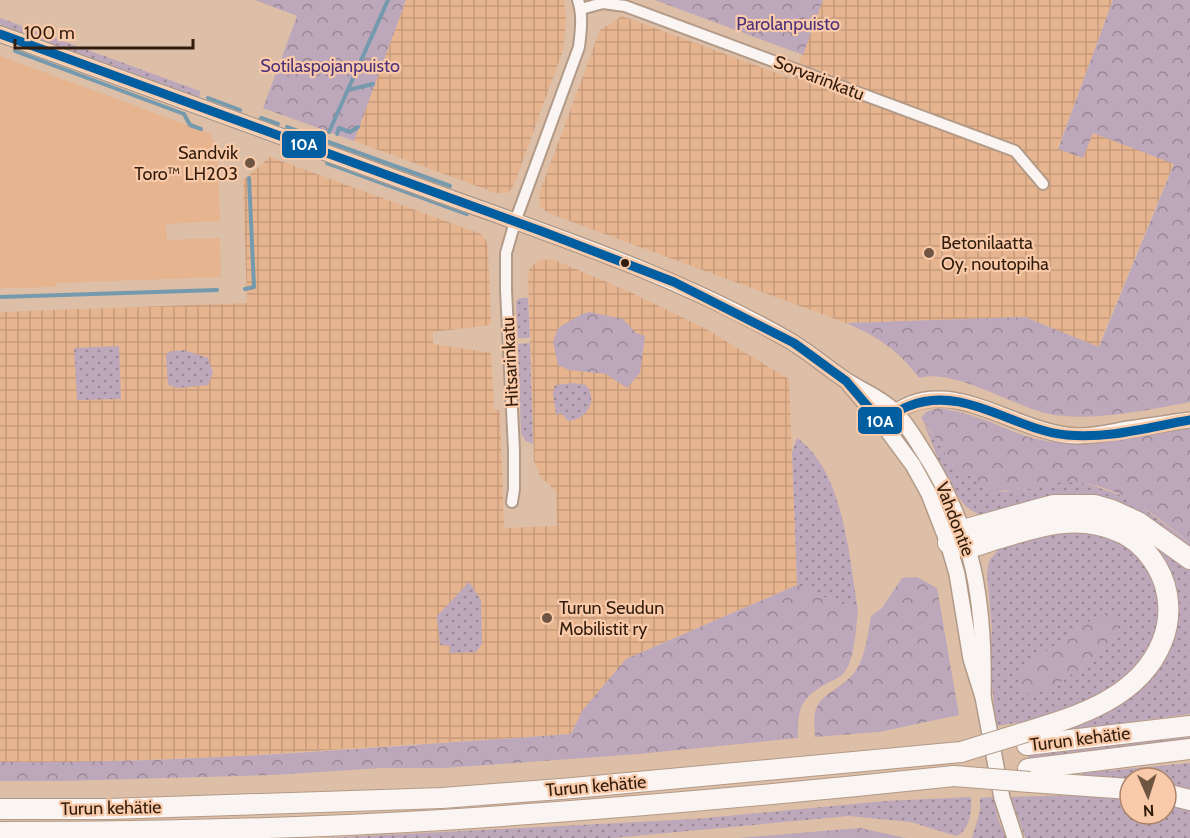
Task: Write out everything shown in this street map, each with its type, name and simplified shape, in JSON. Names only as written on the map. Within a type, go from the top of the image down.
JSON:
[{"type":"highway","points":[[960,540],[1054,506],[1095,505],[1138,522],[1190,559]]},
{"type":"highway","points":[[960,540],[1055,523],[1090,522],[1121,532],[1139,544],[1159,570],[1169,611],[1163,639],[1156,656],[1140,678],[1102,703],[1052,724],[1027,739]]},
{"type":"highway","name":"Turun kehätie","points":[[0,808],[108,809],[442,798],[951,753],[1027,739],[1190,726]]},
{"type":"highway","name":"Turun kehätie","points":[[0,832],[329,826],[442,820],[636,805],[949,776],[1029,775],[1190,749]]},
{"type":"highway","points":[[1029,775],[1118,787]]},
{"type":"street","name":"Sorvarinkatu","points":[[580,5],[603,3],[625,6],[1016,151],[1042,184]]},
{"type":"street","name":"Hitsarinkatu","points":[[512,502],[514,450],[506,253],[515,222],[579,46],[580,5]]},
{"type":"street","name":"Vahdontie","points":[[0,34],[674,282],[794,343],[846,381],[871,393],[895,411],[914,436],[946,488],[960,540],[960,591],[971,659],[983,697],[1002,798],[1015,838]]},
{"type":"street","name":"Vahdontie","points":[[846,381],[882,423],[913,465],[929,494],[960,540]]},
{"type":"street","points":[[882,423],[895,411],[916,401],[949,398],[1036,429],[1079,436],[1190,420]]},
{"type":"shaded area","points":[[406,0],[564,0],[566,23],[563,50],[514,185],[508,193],[496,193],[354,141]]},
{"type":"shaded area","points":[[823,0],[1113,0],[1058,148],[1093,133],[1174,163],[1098,347],[1025,317],[846,323],[548,213],[540,206],[539,194],[600,30],[622,16],[793,79]]},
{"type":"shaded area","points":[[0,56],[211,134],[218,156],[220,221],[166,224],[167,240],[220,238],[221,277],[56,283],[56,287],[0,288]]},
{"type":"shaded area","points":[[270,157],[481,234],[486,240],[491,325],[433,332],[433,344],[491,353],[494,410],[500,410],[504,528],[557,526],[556,491],[540,476],[534,461],[528,277],[530,268],[539,260],[552,259],[628,291],[706,329],[789,379],[797,585],[626,659],[582,711],[571,734],[224,757],[90,762],[0,762],[0,312],[247,303],[243,180]]},
{"type":"green space","name":"Sotilaspojanpuisto","points":[[255,0],[406,0],[354,141],[263,108],[297,16]]},
{"type":"green space","name":"Parolanpuisto","points":[[655,0],[823,0],[803,55]]},
{"type":"green space","points":[[1113,0],[1190,0],[1190,402],[1118,414],[1062,416],[1031,409],[965,382],[933,376],[919,378],[904,360],[886,345],[846,323],[1025,317],[1099,347],[1174,164],[1093,133],[1083,158],[1058,149]]},
{"type":"green space","points":[[0,18],[200,91],[199,99],[0,26]]},
{"type":"green space","points":[[520,298],[528,298],[530,338],[518,338],[516,301]]},
{"type":"green space","points":[[589,312],[623,319],[636,333],[645,336],[640,373],[627,388],[606,374],[569,370],[558,365],[553,342],[558,328]]},
{"type":"green space","points":[[530,343],[533,444],[526,441],[521,434],[518,344]]},
{"type":"green space","points":[[119,346],[121,399],[77,400],[74,348]]},
{"type":"green space","points":[[183,350],[208,358],[213,373],[208,385],[178,388],[168,385],[166,356],[168,352]]},
{"type":"green space","points":[[572,383],[586,385],[590,391],[591,403],[589,409],[580,417],[568,421],[561,413],[556,415],[553,393],[555,385]]},
{"type":"green space","points":[[938,408],[979,418],[1026,436],[1063,443],[1091,444],[1190,428],[1190,543],[1143,507],[1109,490],[1091,485],[1072,482],[1051,483],[1013,491],[979,486],[978,480],[970,475],[962,476],[954,467],[921,418],[926,412]]},
{"type":"green space","points":[[924,424],[954,467],[979,480],[984,488],[1007,492],[1049,483],[1075,481],[1094,486],[1131,499],[1190,543],[1190,549],[1137,510],[1119,502],[1093,498],[990,514],[976,513],[967,507],[951,486]]},
{"type":"green space","points":[[797,438],[813,453],[825,471],[835,493],[847,541],[858,610],[797,585],[792,452]]},
{"type":"green space","points":[[1091,512],[1123,521],[1190,569],[1190,714],[1066,729],[1067,725],[1095,716],[1119,702],[1139,686],[1154,666],[1165,644],[1169,618],[1168,591],[1160,561],[1136,534],[1112,520],[1103,518],[1075,516],[1033,523],[992,535],[989,531],[1058,514]]},
{"type":"green space","points":[[1078,527],[1124,540],[1153,573],[1161,613],[1144,666],[1094,701],[1035,720],[996,726],[989,654],[992,630],[987,574],[989,561],[1002,545]],"holes":[[[1102,613],[1115,636],[1090,660],[1057,685],[1025,666]]]},
{"type":"green space","points":[[917,577],[937,588],[959,715],[879,732],[815,737],[816,709],[824,698],[852,676],[856,670],[868,637],[871,616],[882,608],[902,578]]},
{"type":"green space","points":[[469,582],[481,600],[482,644],[476,652],[447,653],[450,652],[450,646],[440,645],[437,616]]},
{"type":"green space","points":[[797,585],[858,610],[854,644],[847,668],[841,675],[811,694],[802,705],[798,719],[798,738],[638,754],[445,768],[381,768],[273,775],[0,781],[0,762],[215,757],[571,734],[582,711],[626,659]]},
{"type":"green space","points":[[1102,613],[1113,613],[1118,622],[1115,636],[1090,660],[1057,685],[1032,695],[1018,688],[1018,678],[1025,666]]},
{"type":"green space","points":[[1190,737],[1190,740],[1028,762],[1028,754]]},
{"type":"green space","points":[[1190,763],[1190,795],[1178,792],[1178,766],[1158,766]]},
{"type":"green space","points":[[1118,770],[1118,782],[1079,777],[1083,773]]},
{"type":"green space","points":[[1118,794],[1118,826],[1178,826],[1178,804],[1190,807],[1190,838],[1025,838],[1011,797]]},
{"type":"green space","points":[[971,797],[967,825],[956,836],[911,822],[849,816],[612,838],[327,838],[695,819],[885,801]]},
{"type":"green space","points":[[994,797],[998,819],[1006,838],[972,838],[980,811],[980,798]]},
{"type":"green space","points":[[860,828],[906,838],[738,838]]},
{"type":"waterway","points":[[329,132],[388,0]]},
{"type":"waterway","points":[[15,51],[184,114],[190,125],[201,129]]},
{"type":"waterway","points":[[348,90],[373,84]]},
{"type":"waterway","points":[[208,98],[240,110]]},
{"type":"waterway","points":[[261,118],[278,124]]},
{"type":"waterway","points":[[287,127],[450,186]]},
{"type":"waterway","points":[[337,134],[339,128],[350,132],[358,127]]},
{"type":"waterway","points":[[327,163],[467,214]]},
{"type":"waterway","points":[[245,289],[254,287],[249,178]]},
{"type":"waterway","points":[[0,297],[217,290]]},
{"type":"transit line","name":"10A","points":[[0,34],[541,231],[674,282],[794,343],[846,381],[882,423],[905,407],[929,401],[969,404],[1027,425],[1067,435],[1113,434],[1190,420]]},
{"type":"place","name":"Sandvik Toro™ LH203","points":[[250,163]]},
{"type":"place","name":"Betonilaatta Oy, noutopiha","points":[[929,253]]},
{"type":"place","name":"Turun Seudun Mobilistit ry","points":[[547,618]]}]
